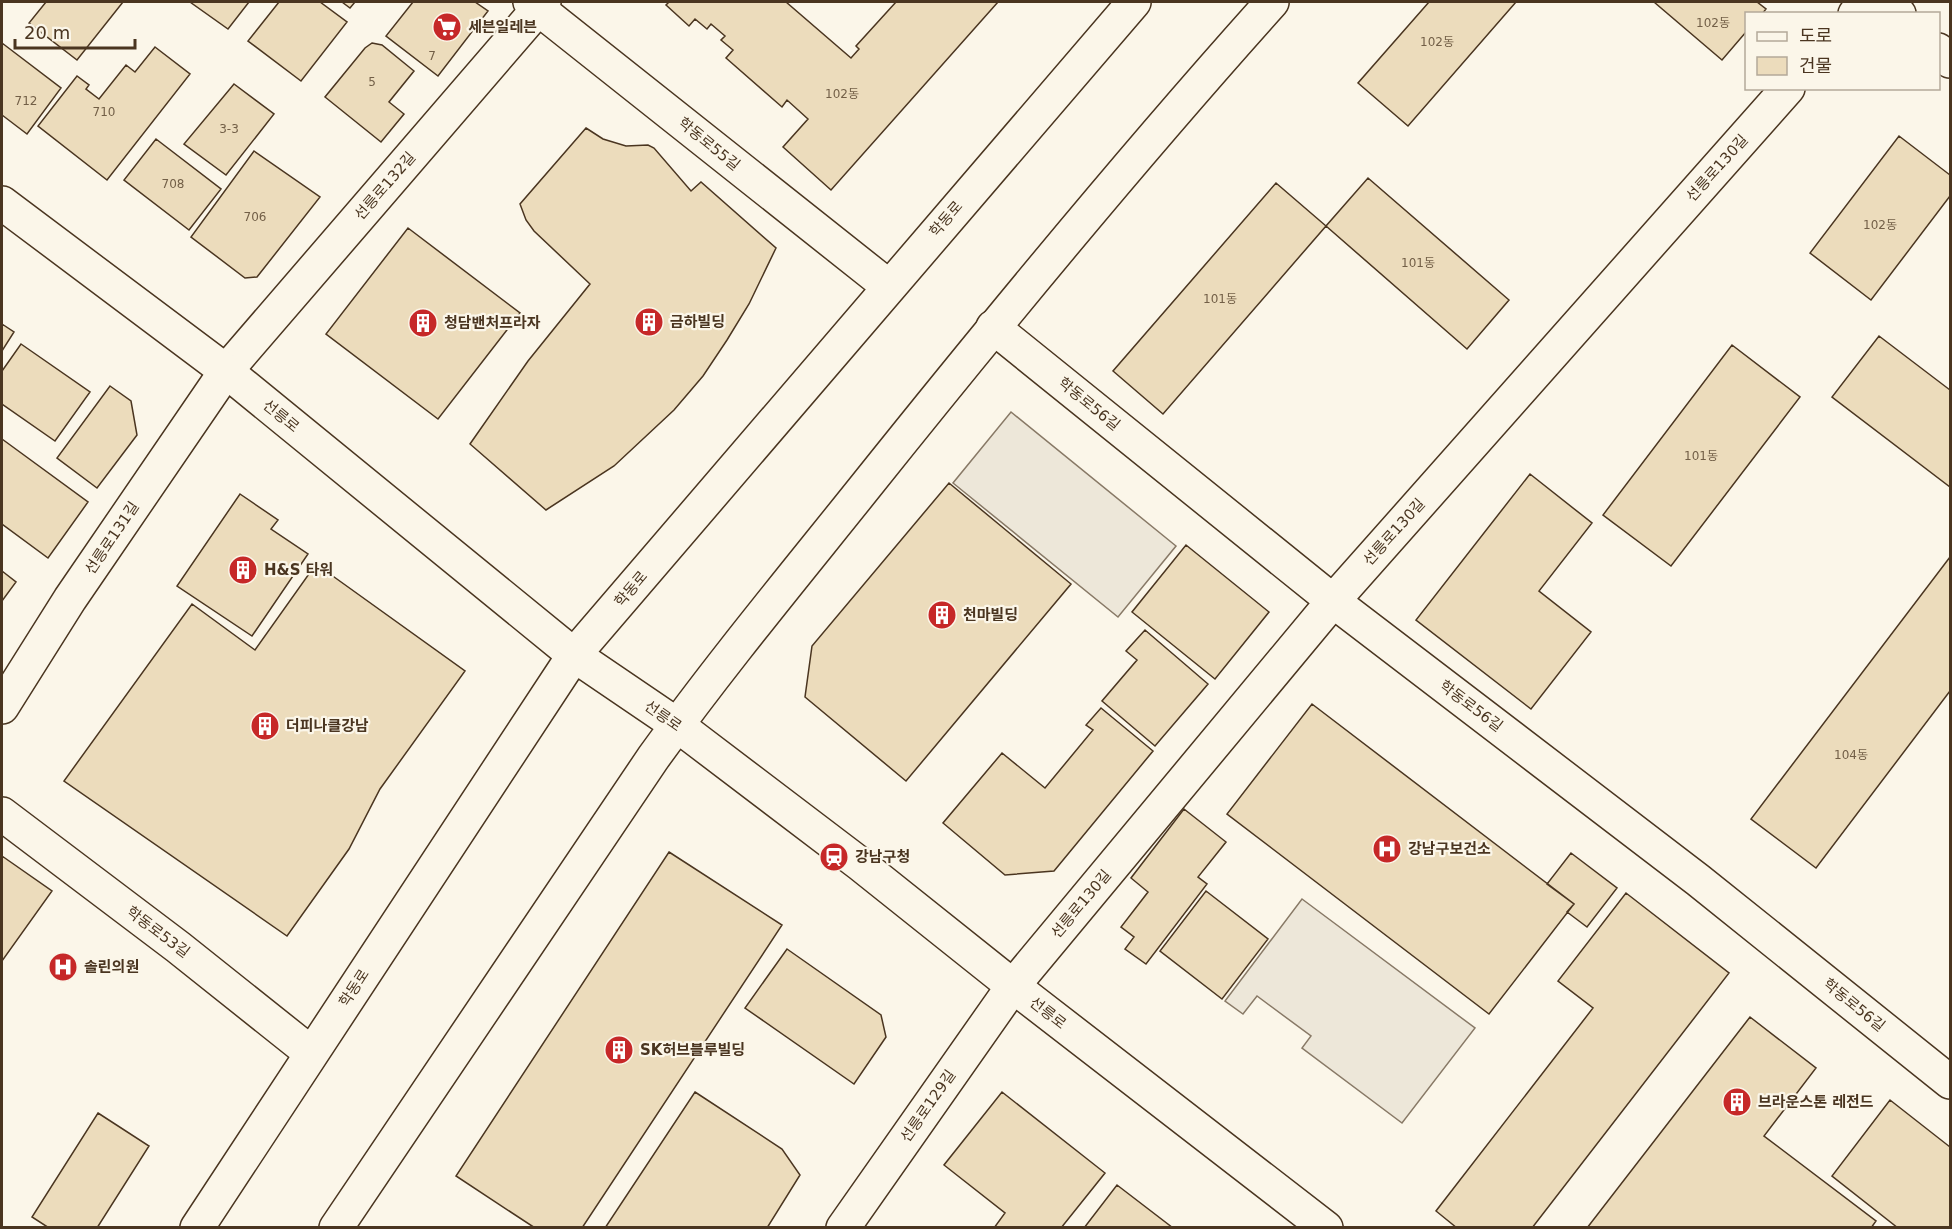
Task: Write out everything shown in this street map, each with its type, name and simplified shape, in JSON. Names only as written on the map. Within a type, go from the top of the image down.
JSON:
[{"type":"main road","name":"학동로","points":[[197,1227],[573,655],[1134,2]]},
{"type":"main road","points":[[336,1227],[677,725],[715,674],[993,327],[1272,2]]},
{"type":"main road","name":"학동로55길","points":[[538,4],[888,286]]},
{"type":"main road","name":"선릉로132길","points":[[226,371],[538,4]]},
{"type":"main road","name":"선릉로130길","points":[[1013,986],[1333,601],[1786,90]]},
{"type":"main road","name":"선릉로","points":[[2,202],[226,371],[573,655],[677,725],[860,864],[1013,986],[1326,1227]]},
{"type":"main road","name":"학동로56길","points":[[993,327],[1333,601],[1698,880],[1950,1082]]},
{"type":"main road","name":"선릉로131길","points":[[2,707],[70,599],[226,371]]},
{"type":"main road","name":"학동로53길","points":[[2,814],[178,947],[311,1053]]},
{"type":"main road","name":"선릉로129길","points":[[843,1227],[1013,986]]},
{"type":"shaded area","points":[[1011,412],[1176,546],[1118,617],[953,483]]},
{"type":"shaded area","points":[[1302,899],[1475,1028],[1402,1123],[1302,1048],[1311,1036],[1257,996],[1243,1014],[1225,1001]]},
{"type":"building","points":[[46,2],[123,2],[77,60],[29,23]]},
{"type":"building","points":[[190,2],[249,2],[228,29]]},
{"type":"building","points":[[279,2],[320,2],[347,22],[301,81],[248,41]]},
{"type":"building","points":[[342,2],[355,2],[350,8]]},
{"type":"building","points":[[413,2],[475,2],[488,11],[438,76],[386,36]]},
{"type":"building","points":[[667,2],[786,2],[851,58],[859,49],[856,46],[896,2],[998,2],[831,190],[783,147],[808,119],[787,100],[782,107],[726,58],[733,50],[721,40],[725,36],[711,24],[707,29],[695,19],[689,26],[666,5]]},
{"type":"building","points":[[1429,2],[1516,2],[1408,126],[1358,83]]},
{"type":"building","points":[[1654,2],[1757,2],[1766,9],[1764,12],[1745,12],[1745,33],[1722,60]]},
{"type":"building","points":[[2,43],[61,88],[27,134],[2,115]]},
{"type":"building","points":[[372,43],[382,45],[414,71],[389,102],[404,114],[381,142],[325,97],[365,48]]},
{"type":"building","points":[[155,47],[190,74],[107,180],[38,126],[77,76],[89,85],[86,89],[99,99],[126,65],[135,72]]},
{"type":"building","points":[[234,84],[274,114],[226,175],[184,144]]},
{"type":"building","name":"금하빌딩","points":[[586,128],[603,139],[626,146],[648,145],[654,148],[691,191],[701,182],[776,248],[749,304],[727,340],[703,376],[674,410],[614,466],[546,510],[470,444],[528,361],[590,284],[534,231],[526,220],[520,204]]},
{"type":"building","points":[[1899,136],[1950,175],[1950,196],[1871,300],[1810,253]]},
{"type":"building","points":[[156,139],[221,189],[189,230],[124,180]]},
{"type":"building","points":[[254,151],[320,197],[257,277],[245,278],[191,237]]},
{"type":"building","points":[[1368,178],[1509,300],[1467,349],[1326,226]]},
{"type":"building","points":[[1276,183],[1326,226],[1163,414],[1113,371]]},
{"type":"building","name":"청담밴처프라자","points":[[408,228],[520,313],[438,419],[326,334]]},
{"type":"building","points":[[2,324],[14,332],[2,351]]},
{"type":"building","points":[[1879,336],[1950,390],[1950,487],[1832,397]]},
{"type":"building","points":[[21,344],[90,392],[55,441],[2,404],[2,371]]},
{"type":"building","points":[[1732,345],[1800,397],[1671,566],[1603,515]]},
{"type":"building","points":[[110,386],[131,401],[137,435],[97,488],[57,458]]},
{"type":"building","points":[[2,439],[88,502],[48,558],[2,524]]},
{"type":"building","points":[[1530,474],[1592,523],[1539,591],[1591,632],[1531,709],[1416,620]]},
{"type":"building","name":"천마빌딩","points":[[949,483],[1071,584],[906,781],[805,697],[812,646]]},
{"type":"building","name":"H&S 타워","points":[[240,494],[278,520],[271,529],[308,554],[252,636],[177,586]]},
{"type":"building","points":[[1186,545],[1269,612],[1215,679],[1132,612]]},
{"type":"building","points":[[1950,557],[1950,691],[1816,868],[1751,819]]},
{"type":"building","name":"더피나클강남","points":[[316,564],[465,671],[380,789],[349,849],[287,936],[64,781],[192,604],[255,650]]},
{"type":"building","points":[[2,571],[16,582],[2,601]]},
{"type":"building","points":[[1145,630],[1208,684],[1155,746],[1102,701],[1137,660],[1126,651]]},
{"type":"building","name":"강남구보건소","points":[[1312,704],[1574,904],[1489,1014],[1227,814]]},
{"type":"building","points":[[1101,708],[1153,751],[1054,871],[1005,875],[943,823],[1002,753],[1045,788],[1093,730],[1086,725]]},
{"type":"building","points":[[1184,809],[1226,842],[1198,877],[1207,884],[1146,964],[1125,949],[1134,937],[1121,927],[1148,892],[1131,878]]},
{"type":"building","name":"SK허브블루빌딩","points":[[669,852],[782,925],[582,1228],[535,1228],[456,1176]]},
{"type":"building","points":[[1571,853],[1617,888],[1587,927],[1567,912],[1574,904],[1547,884]]},
{"type":"building","points":[[2,856],[52,891],[2,961]]},
{"type":"building","points":[[1206,891],[1268,939],[1222,999],[1160,951]]},
{"type":"building","points":[[1626,893],[1729,973],[1532,1228],[1457,1228],[1436,1211],[1593,1008],[1558,981]]},
{"type":"building","points":[[787,949],[881,1015],[886,1037],[854,1084],[745,1008]]},
{"type":"building","name":"브라운스톤 레전드","points":[[1750,1017],[1816,1068],[1764,1136],[1876,1221],[1871,1228],[1587,1228]]},
{"type":"building","points":[[695,1092],[782,1149],[800,1175],[767,1228],[605,1228]]},
{"type":"building","points":[[1002,1092],[1105,1173],[1061,1228],[994,1228],[1005,1213],[944,1165]]},
{"type":"building","points":[[1890,1100],[1950,1147],[1950,1228],[1898,1228],[1832,1176]]},
{"type":"building","points":[[98,1113],[149,1146],[97,1228],[49,1228],[32,1217]]},
{"type":"building","points":[[1117,1185],[1173,1228],[1084,1228]]},
{"type":"place","name":"세븐일레븐","points":[[447,27]]},
{"type":"place","name":"금하빌딩","points":[[649,322]]},
{"type":"place","name":"청담밴처프라자","points":[[423,323]]},
{"type":"place","name":"H&S 타워","points":[[243,570]]},
{"type":"place","name":"천마빌딩","points":[[942,615]]},
{"type":"place","name":"더피나클강남","points":[[265,726]]},
{"type":"place","name":"강남구보건소","points":[[1387,849]]},
{"type":"place","name":"강남구청","points":[[834,857]]},
{"type":"place","name":"솔린의원","points":[[63,967]]},
{"type":"place","name":"SK허브블루빌딩","points":[[619,1050]]},
{"type":"place","name":"브라운스톤 레전드","points":[[1737,1102]]}]
